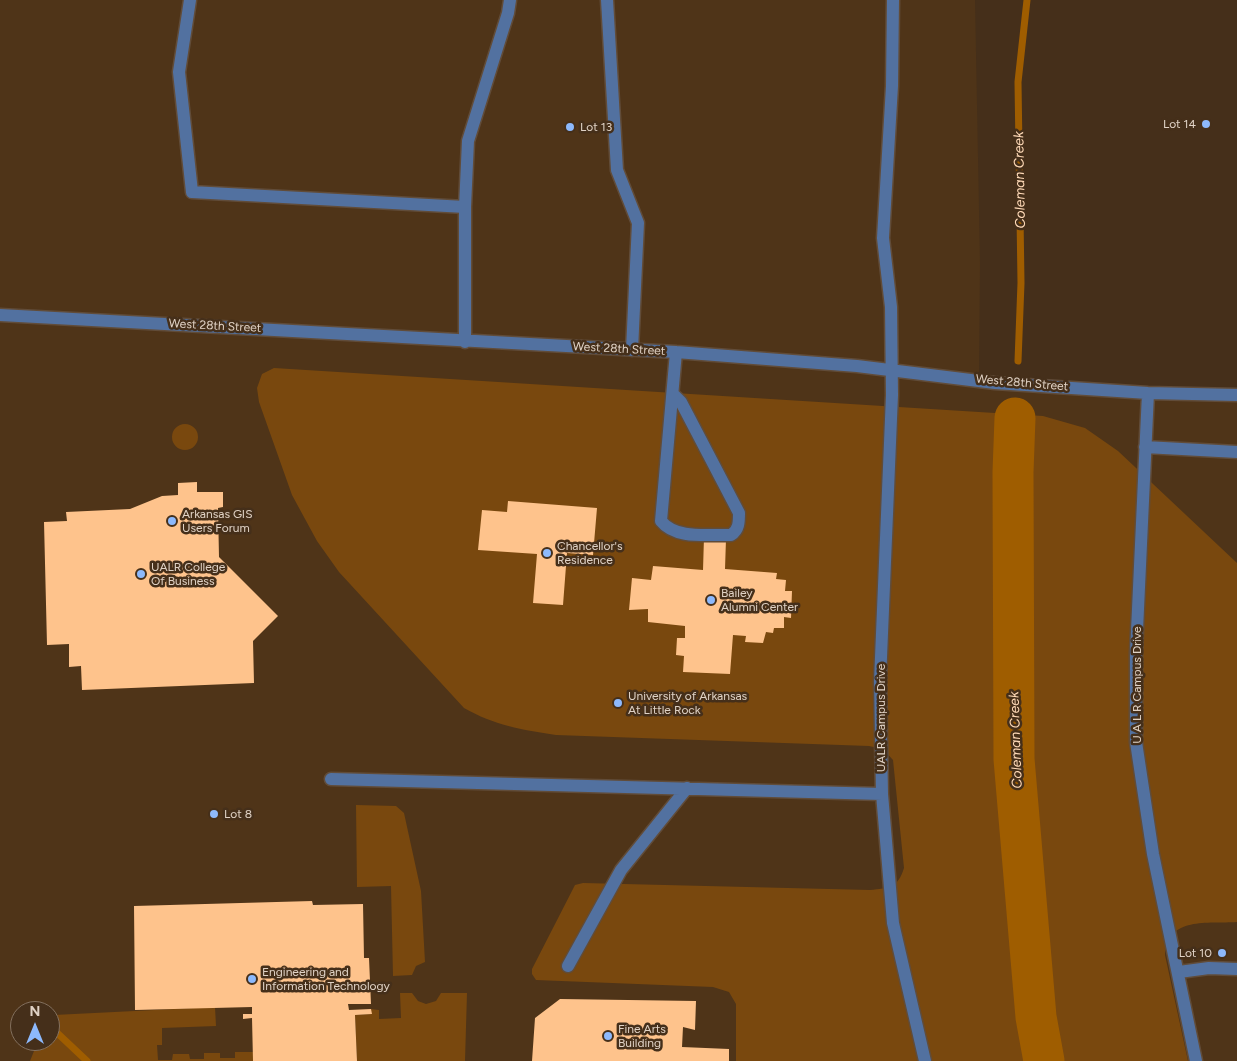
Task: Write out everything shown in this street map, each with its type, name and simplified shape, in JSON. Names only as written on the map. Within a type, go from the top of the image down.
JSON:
[{"type":"street","points":[[190,0],[179,72],[192,192],[465,207]]},
{"type":"street","points":[[466,342],[465,207],[468,141],[508,13],[510,0]]},
{"type":"street","points":[[607,0],[617,170],[638,223],[632,350]]},
{"type":"street","name":"UALR Campus Drive","points":[[893,0],[892,86],[884,222],[884,253],[891,307],[892,370],[880,681],[882,794],[893,923],[925,1061]]},
{"type":"street","name":"West 28th Street","points":[[0,315],[676,352],[892,370],[994,383],[1148,393],[1237,395]]},
{"type":"street","points":[[673,394],[681,402],[739,514],[735,532],[731,535],[677,533],[668,529],[662,521],[676,352]]},
{"type":"street","name":"U A L R Campus Drive","points":[[1148,393],[1136,652],[1136,742],[1153,854],[1196,1061]]},
{"type":"street","points":[[1146,447],[1237,452]]},
{"type":"street","points":[[331,778],[882,794]]},
{"type":"street","points":[[568,966],[621,870],[688,788]]},
{"type":"street","points":[[1179,972],[1209,968],[1237,969]]},
{"type":"shaded area","name":"University of Arkansas At Little Rock","points":[[0,0],[975,0],[980,263],[979,379],[1237,395],[1237,1061],[0,1061]]},
{"type":"shaded area","points":[[274,368],[1043,416],[1085,428],[1118,451],[1237,563],[1237,922],[1191,925],[1181,928],[1167,942],[1165,955],[1188,1061],[736,1061],[736,1004],[729,992],[713,987],[536,980],[532,974],[532,969],[575,885],[583,883],[870,890],[892,886],[899,880],[904,868],[893,760],[883,749],[869,746],[556,735],[508,726],[486,719],[464,708],[339,572],[317,541],[292,495],[259,402],[257,388],[262,374]]},
{"type":"shaded area","points":[[185,424],[194,428],[198,437],[194,446],[185,450],[176,446],[172,437],[176,428]]},
{"type":"shaded area","points":[[356,805],[396,806],[404,813],[421,891],[425,962],[416,966],[412,975],[393,976],[391,886],[357,887]]},
{"type":"shaded area","points":[[400,993],[412,993],[418,1001],[426,1004],[436,1001],[441,993],[467,993],[465,1061],[357,1061],[355,1015],[371,1014],[371,1009],[379,1010],[379,1019],[401,1018]]},
{"type":"shaded area","points":[[215,1007],[216,1026],[162,1028],[162,1045],[157,1045],[158,1060],[172,1060],[173,1054],[189,1054],[190,1059],[204,1059],[204,1053],[220,1053],[220,1058],[235,1058],[235,1052],[253,1052],[253,1061],[30,1061],[34,1051],[60,1051],[60,1015]]},
{"type":"building","name":"UALR College Of Business","points":[[197,482],[197,492],[223,492],[223,507],[218,508],[219,557],[278,616],[253,641],[254,683],[82,690],[81,666],[69,667],[69,644],[47,645],[44,522],[67,521],[66,512],[130,509],[162,496],[178,495],[178,483]]},
{"type":"building","name":"Chancellor's Residence","points":[[508,501],[597,508],[593,555],[567,553],[563,605],[533,603],[537,554],[478,550],[482,510],[507,512]]},
{"type":"building","name":"Bailey Alumni Center","points":[[704,537],[726,539],[725,569],[777,573],[776,579],[786,580],[785,591],[792,591],[791,618],[784,617],[784,628],[774,628],[773,633],[766,632],[763,643],[745,642],[746,636],[733,635],[730,674],[683,672],[684,656],[676,655],[677,638],[685,638],[685,626],[648,622],[648,609],[629,610],[632,578],[651,580],[653,566],[703,570]]},
{"type":"building","name":"Engineering and Information Technology","points":[[312,901],[313,905],[363,904],[364,958],[369,958],[371,1004],[348,1004],[349,1010],[371,1009],[372,1014],[355,1015],[357,1061],[253,1061],[252,1018],[243,1019],[243,1014],[252,1014],[252,1007],[135,1010],[134,906]]},
{"type":"building","name":"Fine Arts Building","points":[[560,999],[696,1001],[695,1030],[683,1027],[682,1047],[729,1049],[729,1061],[532,1061],[535,1018]]},
{"type":"waterway","name":"Coleman Creek","points":[[1018,361],[1021,283],[1018,82],[1027,0]]},
{"type":"waterway","name":"Coleman Creek","points":[[1015,418],[1013,472],[1014,759],[1036,1017],[1044,1061]]},
{"type":"waterway","points":[[60,1036],[87,1061]]},
{"type":"place","name":"Lot 14","points":[[1206,124]]},
{"type":"place","name":"Lot 13","points":[[570,127]]},
{"type":"place","name":"Arkansas GIS Users Forum","points":[[172,521]]},
{"type":"place","name":"Chancellor's Residence","points":[[547,553]]},
{"type":"place","name":"UALR College Of Business","points":[[141,574]]},
{"type":"place","name":"Bailey Alumni Center","points":[[711,600]]},
{"type":"place","name":"University of Arkansas At Little Rock","points":[[618,703]]},
{"type":"place","name":"Lot 8","points":[[214,814]]},
{"type":"place","name":"Lot 10","points":[[1222,953]]},
{"type":"place","name":"Engineering and Information Technology","points":[[252,979]]},
{"type":"place","name":"Fine Arts Building","points":[[608,1036]]}]
